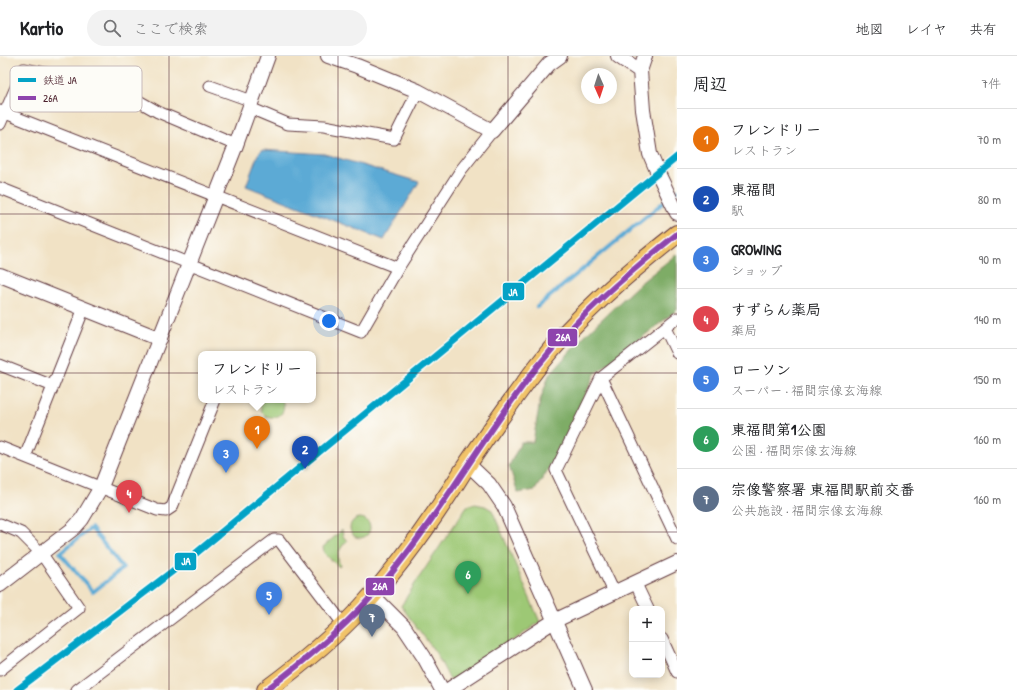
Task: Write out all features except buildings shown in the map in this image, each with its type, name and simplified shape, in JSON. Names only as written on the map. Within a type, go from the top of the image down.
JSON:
[{"type":"main road","points":[[266,690],[291,672],[321,647],[372,595],[429,522],[468,464],[539,365],[580,319],[648,257],[677,234]]},
{"type":"street","points":[[0,584],[74,528],[82,519],[101,487],[236,145],[268,56]]},
{"type":"street","points":[[328,56],[418,91],[492,131]]},
{"type":"street","points":[[0,188],[361,332],[398,268],[461,170],[549,64],[560,56]]},
{"type":"street","points":[[618,56],[640,70]]},
{"type":"street","points":[[645,56],[640,70],[643,110],[650,154],[677,213]]},
{"type":"street","points":[[210,86],[251,104],[288,124],[324,126],[394,139],[418,91]]},
{"type":"street","points":[[0,124],[2,112],[10,96]]},
{"type":"street","points":[[142,102],[158,112],[236,145]]},
{"type":"street","points":[[2,112],[398,268]]},
{"type":"street","points":[[0,275],[160,339]]},
{"type":"street","points":[[25,457],[84,308]]},
{"type":"street","points":[[614,592],[556,470],[601,378],[677,318]]},
{"type":"street","points":[[665,328],[677,353]]},
{"type":"street","points":[[0,365],[53,386]]},
{"type":"street","points":[[601,378],[677,539]]},
{"type":"street","points":[[0,447],[157,510],[166,511],[172,507],[214,403]]},
{"type":"street","points":[[468,464],[489,484],[504,506],[585,690]]},
{"type":"street","points":[[0,524],[21,533],[41,553],[79,608],[0,670]]},
{"type":"street","points":[[77,690],[274,540],[278,540],[344,625]]},
{"type":"street","points":[[372,595],[404,627],[424,657],[441,689],[554,621],[677,562]]},
{"type":"street","points":[[635,582],[647,606]]},
{"type":"street","points":[[664,642],[676,664]]},
{"type":"green space","points":[[677,254],[677,310],[595,374],[560,451],[535,490],[518,493],[509,466],[521,442],[533,442],[540,401],[549,375],[586,334],[638,285]]},
{"type":"green space","points":[[262,403],[283,403],[284,408],[282,413],[272,417],[266,416],[262,413]]},
{"type":"green space","points":[[475,504],[485,506],[492,510],[540,622],[456,680],[450,680],[436,653],[401,606],[467,506]]},
{"type":"green space","points":[[360,518],[367,521],[370,528],[367,535],[360,538],[353,535],[350,528],[353,521]]},
{"type":"green space","points":[[342,530],[343,536],[347,541],[338,555],[339,567],[324,553],[323,547]]},
{"type":"water","points":[[262,150],[325,154],[419,182],[384,240],[246,186],[258,154]]},
{"type":"waterway","points":[[537,307],[677,191]]},
{"type":"waterway","points":[[91,528],[123,568],[93,592],[60,553],[91,528]]},
{"type":"rail line","name":"JA","points":[[17,690],[195,554],[677,157]]},
{"type":"transit line","name":"26A","points":[[266,690],[298,665],[343,626],[372,596],[425,529],[518,392],[553,348],[604,296],[677,234]]},
{"type":"place","name":"フレンドリー","points":[[257,449]]},
{"type":"place","name":"東福間","points":[[305,469]]},
{"type":"place","name":"GROWING","points":[[226,473]]},
{"type":"place","name":"すずらん薬局","points":[[129,513]]},
{"type":"place","name":"東福間第1公園","points":[[468,594]]},
{"type":"place","name":"ローソン","points":[[269,615]]},
{"type":"place","name":"宗像警察署 東福間駅前交番","points":[[372,637]]}]
